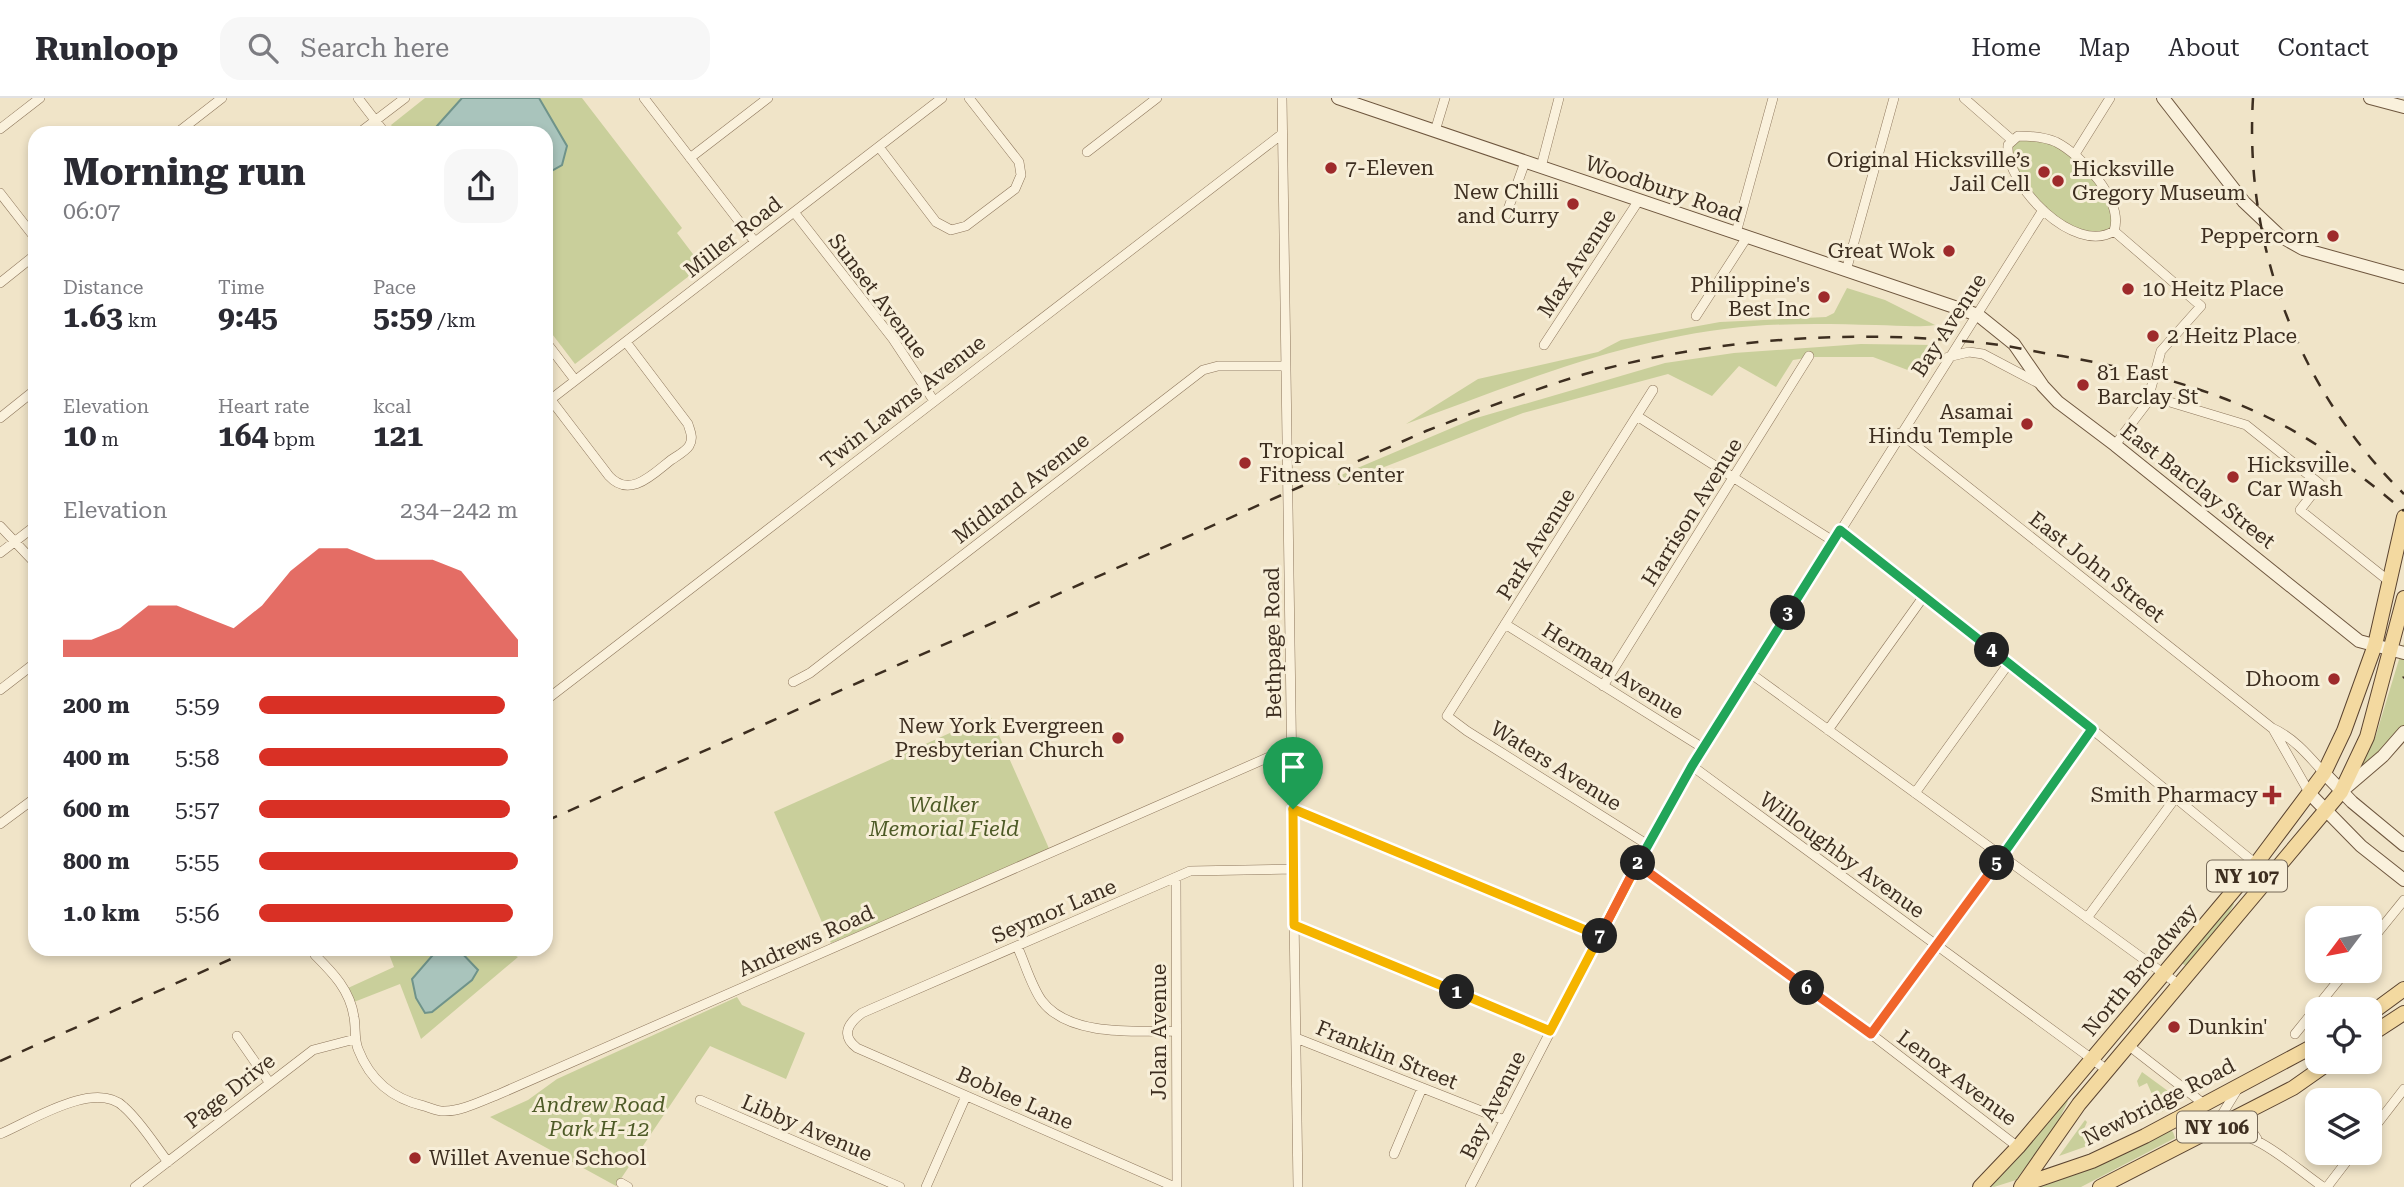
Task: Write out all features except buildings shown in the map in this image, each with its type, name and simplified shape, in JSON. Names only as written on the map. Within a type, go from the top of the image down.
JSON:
[{"type":"main road","name":"Woodbury Road","points":[[1338,98],[1978,315]]},
{"type":"main road","points":[[2163,98],[2244,202],[2280,236],[2303,249],[2404,276]]},
{"type":"main road","points":[[2370,98],[2404,107]]},
{"type":"main road","name":"East Barclay Street","points":[[1978,315],[2014,344],[2057,402],[2115,444],[2359,641],[2397,651]]},
{"type":"main road","name":"NY 107","points":[[2324,773],[2344,731],[2375,645],[2404,517]]},
{"type":"main road","name":"NY 107","points":[[2341,792],[2367,737],[2397,651],[2404,598]]},
{"type":"main road","points":[[2341,792],[2383,756],[2404,732]]},
{"type":"main road","points":[[2324,773],[2341,792],[2404,845]]},
{"type":"main road","name":"North Broadway","points":[[1980,1187],[2018,1147],[2256,864],[2311,794],[2324,773]]},
{"type":"main road","name":"North Broadway","points":[[2020,1186],[2107,1070],[2341,792]]},
{"type":"main road","points":[[2311,794],[2361,846],[2404,880]]},
{"type":"main road","points":[[2382,1005],[2404,989]]},
{"type":"main road","points":[[2382,1027],[2404,1013]]},
{"type":"main road","name":"Newbridge Road","points":[[2020,1186],[2092,1161],[2145,1136],[2305,1050]]},
{"type":"main road","name":"NY 106","points":[[2100,1187],[2293,1087],[2312,1074]]},
{"type":"street","points":[[0,129],[40,98]]},
{"type":"street","points":[[186,126],[222,98]]},
{"type":"street","points":[[358,98],[379,126]]},
{"type":"street","points":[[368,126],[404,98]]},
{"type":"street","points":[[644,98],[755,242]]},
{"type":"street","points":[[690,158],[768,98]]},
{"type":"street","name":"Miller Road","points":[[553,398],[942,98]]},
{"type":"street","points":[[879,147],[936,222],[951,230],[966,226],[1015,189],[1021,175],[1019,162],[969,98]]},
{"type":"street","points":[[1087,152],[1157,98]]},
{"type":"street","name":"Bethpage Road","points":[[1282,98],[1298,1187]]},
{"type":"street","points":[[1435,131],[1445,98]]},
{"type":"street","points":[[1541,167],[1559,98]]},
{"type":"street","points":[[1696,316],[1742,235],[1773,98]]},
{"type":"street","points":[[1846,271],[1894,98]]},
{"type":"street","points":[[1964,98],[2012,140]]},
{"type":"street","points":[[2075,154],[2110,98]]},
{"type":"street","name":"Twin Lawns Avenue","points":[[553,694],[1282,134]]},
{"type":"street","points":[[2018,136],[2042,137],[2075,154],[2096,178],[2112,205],[2116,217],[2114,231],[2103,235],[2086,234],[2067,227],[2043,210],[2013,174],[2008,151],[2012,140],[2018,136]]},
{"type":"street","points":[[1506,215],[1525,162]]},
{"type":"street","points":[[0,193],[28,230]]},
{"type":"street","name":"Max Avenue","points":[[1544,345],[1639,200]]},
{"type":"street","name":"Bay Avenue","points":[[1470,1187],[1637,864],[1692,766],[2043,210]]},
{"type":"street","name":"Sunset Avenue","points":[[794,212],[893,339],[934,401]]},
{"type":"street","points":[[2114,231],[2201,306],[2161,351],[2150,396],[2115,444]]},
{"type":"street","points":[[0,283],[28,261]]},
{"type":"street","points":[[553,408],[618,484],[628,486],[641,483],[689,447],[692,436],[688,424],[626,342]]},
{"type":"street","points":[[553,351],[575,380]]},
{"type":"street","points":[[1948,357],[1969,352],[1983,354],[2043,386]]},
{"type":"street","name":"Harrison Avenue","points":[[1603,686],[1808,356]]},
{"type":"street","name":"Midland Avenue","points":[[793,682],[810,673],[1203,370],[1218,366],[1286,366]]},
{"type":"street","name":"Park Avenue","points":[[1447,716],[1653,390]]},
{"type":"street","points":[[0,418],[28,396]]},
{"type":"street","points":[[2150,396],[2245,425],[2256,433],[2320,484],[2300,510],[2390,582]]},
{"type":"street","points":[[1637,416],[1833,541]]},
{"type":"street","name":"East John Street","points":[[1900,433],[2272,728],[2305,751],[2324,773]]},
{"type":"street","points":[[0,526],[28,555]]},
{"type":"street","points":[[1840,530],[2092,729],[2256,864]]},
{"type":"street","points":[[0,553],[28,531]]},
{"type":"street","points":[[1828,730],[1924,596]]},
{"type":"street","name":"Herman Avenue","points":[[1505,624],[1703,748]]},
{"type":"street","points":[[1915,793],[2009,663]]},
{"type":"street","points":[[0,690],[28,668]]},
{"type":"street","points":[[1750,673],[2178,984]]},
{"type":"street","name":"Waters Avenue","points":[[1447,716],[1648,845]]},
{"type":"street","name":"East John Street","points":[[2272,728],[2311,794]]},
{"type":"street","points":[[1871,1034],[2092,729]]},
{"type":"street","name":"Andrews Road","points":[[316,956],[335,975],[347,993],[352,1007],[355,1039],[369,1073],[383,1087],[413,1104],[445,1111],[469,1105],[541,1076],[1292,747]]},
{"type":"street","name":"Willoughby Avenue","points":[[1692,766],[2107,1070]]},
{"type":"street","points":[[2087,918],[2176,797]]},
{"type":"street","points":[[0,824],[28,806]]},
{"type":"street","points":[[1293,809],[1600,936]]},
{"type":"street","name":"Lenox Avenue","points":[[1637,864],[1871,1034],[2018,1147]]},
{"type":"street","name":"Seymor Lane","points":[[846,1034],[848,1024],[862,1013],[1190,872],[1294,869]]},
{"type":"street","name":"Jolan Avenue","points":[[1175,878],[1176,1187]]},
{"type":"street","points":[[2382,927],[2404,900]]},
{"type":"street","points":[[1294,925],[1550,1031]]},
{"type":"street","points":[[1017,946],[1043,1002],[1060,1015],[1100,1031],[1176,1031]]},
{"type":"street","points":[[2295,1034],[2335,984]]},
{"type":"street","name":"Boblee Lane","points":[[846,1034],[849,1042],[857,1048],[1176,1187]]},
{"type":"street","points":[[237,1036],[269,1082]]},
{"type":"street","name":"Franklin Street","points":[[1296,1038],[1504,1120]]},
{"type":"street","name":"Page Drive","points":[[135,1187],[269,1082],[319,1047],[355,1039]]},
{"type":"street","points":[[2128,1045],[2204,1104]]},
{"type":"street","points":[[2213,1129],[2240,1085]]},
{"type":"street","points":[[1394,1154],[1422,1088]]},
{"type":"street","points":[[2382,1117],[2404,1089]]},
{"type":"street","points":[[926,1187],[966,1096]]},
{"type":"street","points":[[0,1134],[74,1101],[88,1097],[107,1097],[125,1108],[168,1162]]},
{"type":"street","name":"Libby Avenue","points":[[700,1100],[900,1187]]},
{"type":"street","points":[[2254,1107],[2250,1128],[2258,1141]]},
{"type":"street","points":[[2213,1129],[2232,1129],[2258,1141],[2325,1187],[2343,1165]]},
{"type":"green space","points":[[425,98],[582,98],[682,228],[677,233],[702,266],[575,364],[553,335],[553,126],[391,125]]},
{"type":"green space","points":[[2019,139],[2055,143],[2082,163],[2111,206],[2112,230],[2089,233],[2069,226],[2039,204],[2010,160],[2012,141]]},
{"type":"green space","points":[[1847,288],[1885,300],[1935,325],[1769,325],[1664,339],[1533,377],[1406,424],[1478,379],[1598,352],[1621,340],[1720,322],[1826,317],[1834,313]]},
{"type":"green space","points":[[1861,344],[1934,345],[1913,372],[1873,357],[1812,357],[1793,360],[1776,387],[1739,366],[1712,396],[1668,374],[1523,413],[1338,485],[1341,475],[1473,419],[1665,363],[1734,353]]},
{"type":"green space","points":[[2404,643],[2404,727],[2354,778],[2376,735]]},
{"type":"green space","name":"Walker Memorial Field","points":[[990,715],[1051,853],[831,943],[774,812]]},
{"type":"green space","points":[[2232,902],[2234,904],[2227,917],[2186,966],[2183,964],[2182,962]]},
{"type":"green space","points":[[390,956],[518,957],[421,1039],[400,984],[354,1002],[348,988],[394,967]]},
{"type":"green space","name":"Andrew Road Park H-12","points":[[737,997],[742,1005],[805,1033],[786,1079],[710,1046],[616,1186],[490,1117],[528,1100],[557,1079]]},
{"type":"green space","points":[[2142,1072],[2168,1091],[2171,1097],[2168,1109],[2153,1116],[2149,1107],[2156,1103],[2147,1083],[2139,1087],[2137,1081]]},
{"type":"green space","points":[[2065,1098],[2068,1101],[2056,1126],[2016,1180],[1989,1186]]},
{"type":"green space","points":[[2085,1120],[2087,1122],[2084,1129],[2096,1138],[2104,1136],[2107,1139],[2059,1156]]},
{"type":"green space","points":[[2170,1130],[2175,1138],[2081,1187],[2030,1187]]},
{"type":"water","points":[[462,98],[539,98],[567,146],[562,165],[553,170],[553,126],[437,126]]},
{"type":"water","points":[[432,956],[465,956],[478,970],[472,980],[432,1012],[425,1013],[416,998],[412,979]]},
{"type":"railway","points":[[2253,98],[2253,153],[2258,208],[2269,261],[2285,312],[2307,362],[2334,409],[2367,453],[2404,494]]},
{"type":"railway","points":[[553,818],[1426,431],[1585,374],[1687,351],[1791,339],[1896,337],[2000,345],[2115,367],[2194,388],[2269,418],[2340,460],[2404,511]]},
{"type":"railway","points":[[0,1061],[238,956]]},
{"type":"place","name":"7-Eleven","points":[[1331,168]]},
{"type":"place","name":"Original Hicksville’s Jail Cell","points":[[2044,172]]},
{"type":"place","name":"Hicksville Gregory Museum","points":[[2058,181]]},
{"type":"place","name":"New Chilli and Curry","points":[[1573,204]]},
{"type":"place","name":"Peppercorn","points":[[2333,236]]},
{"type":"place","name":"Great Wok","points":[[1949,251]]},
{"type":"place","name":"10 Heitz Place","points":[[2128,289]]},
{"type":"place","name":"Philippine's Best Inc","points":[[1824,297]]},
{"type":"place","name":"2 Heitz Place","points":[[2153,336]]},
{"type":"place","name":"81 East Barclay St","points":[[2083,385]]},
{"type":"place","name":"Asamai Hindu Temple","points":[[2027,424]]},
{"type":"place","name":"Tropical Fitness Center","points":[[1245,463]]},
{"type":"place","name":"Hicksville Car Wash","points":[[2233,477]]},
{"type":"place","name":"Dhoom","points":[[2334,679]]},
{"type":"place","name":"New York Evergreen Presbyterian Church","points":[[1118,738]]},
{"type":"place","name":"Smith Pharmacy","points":[[2272,795]]},
{"type":"place","name":"Dunkin'","points":[[2174,1027]]},
{"type":"place","name":"Willet Avenue School","points":[[415,1158]]},
{"type":"route","points":[[1293,809],[1294,925],[1550,1031],[1575,984],[1600,936],[1637,864],[1692,766],[1840,530],[2092,729],[1871,1034],[1637,864],[1600,936],[1293,809]]}]
